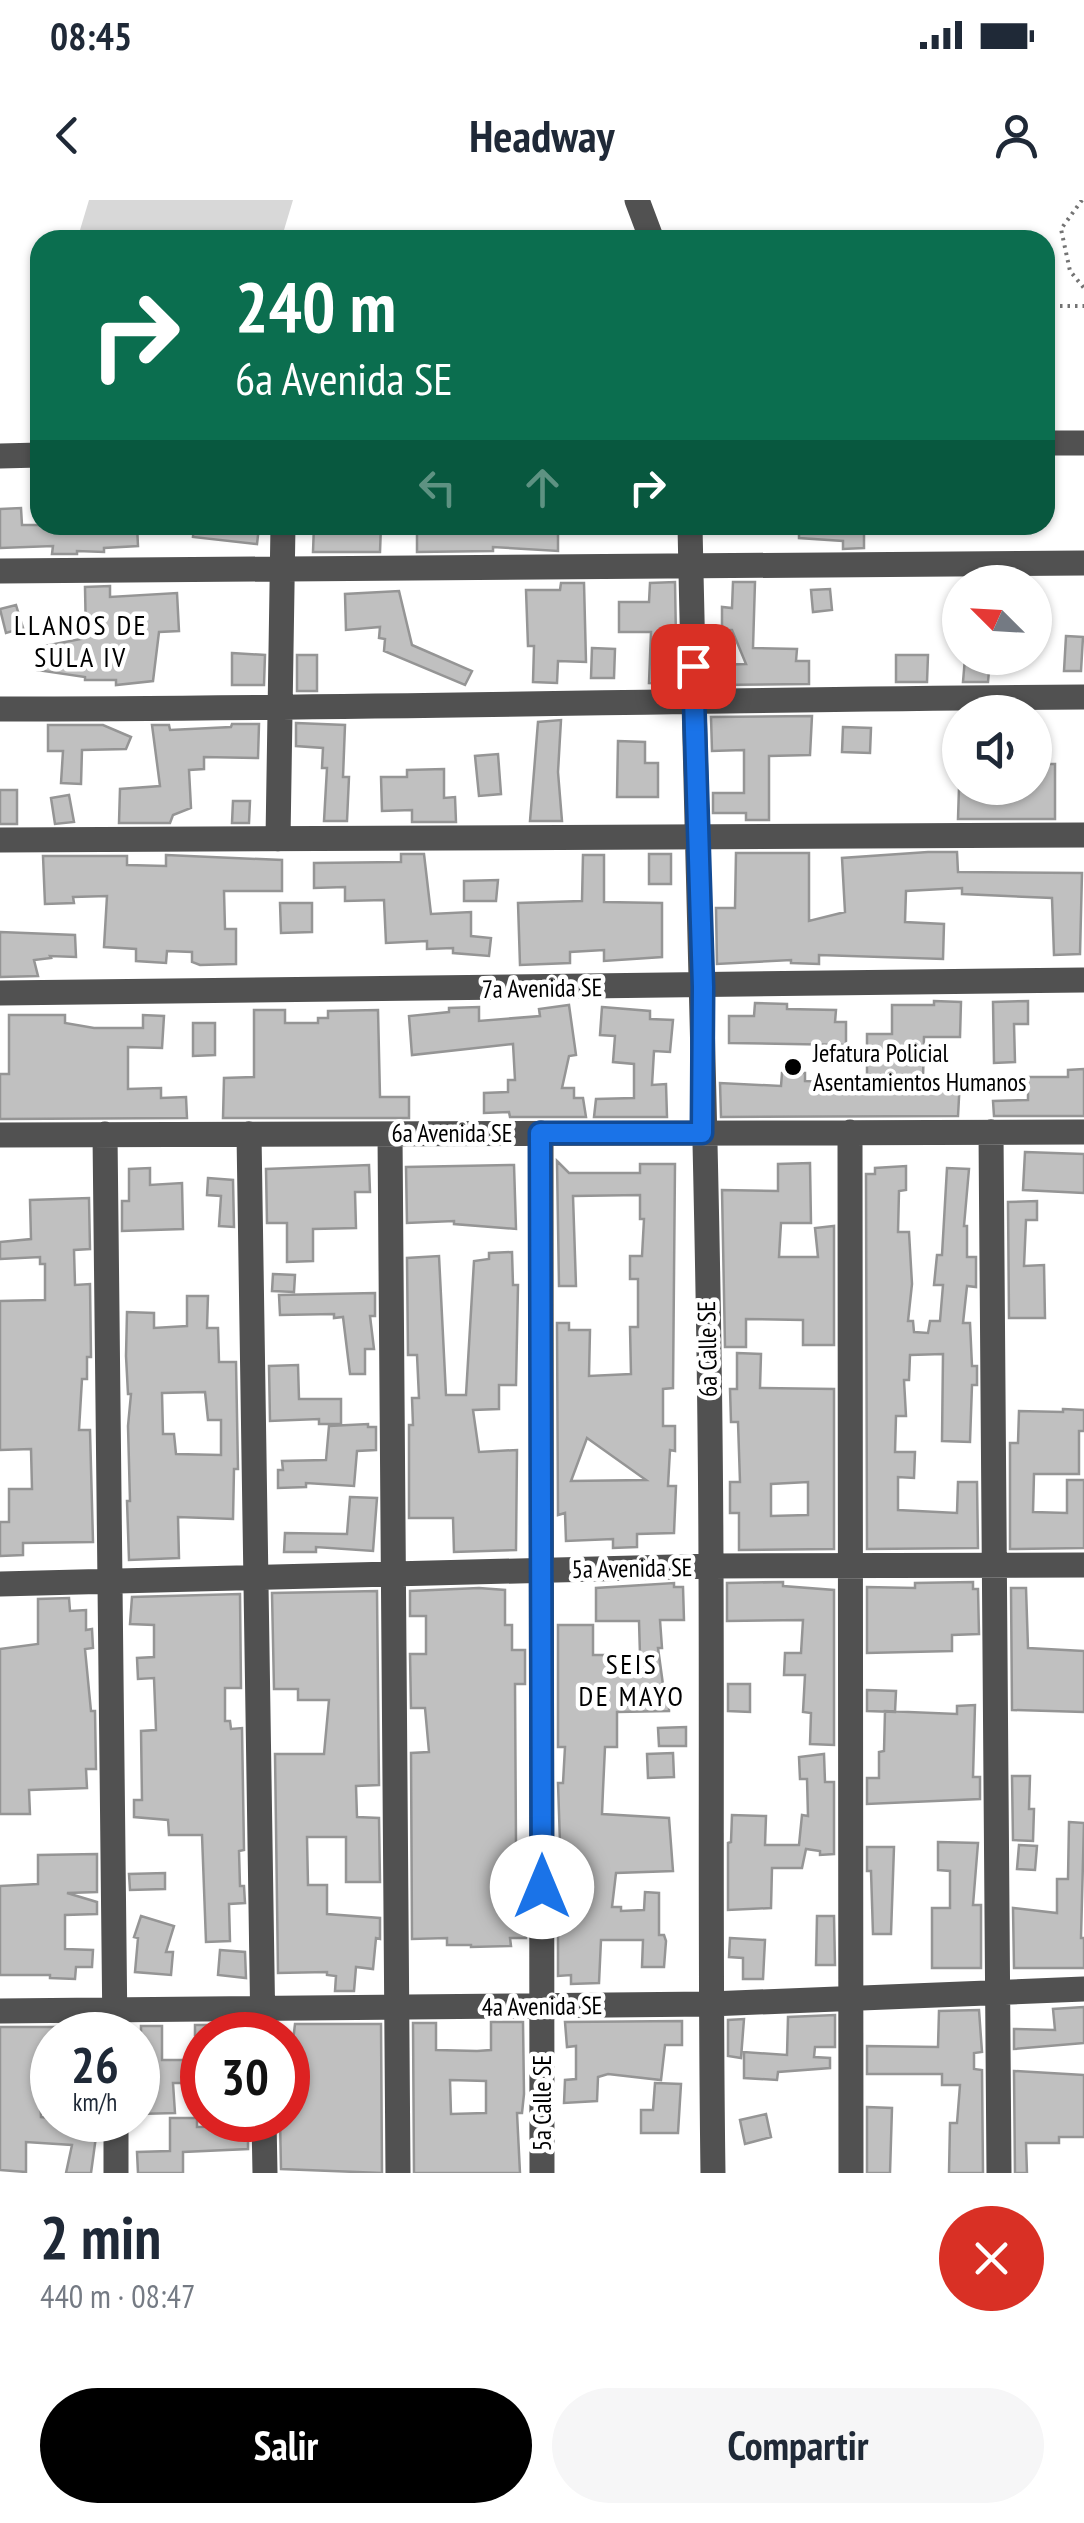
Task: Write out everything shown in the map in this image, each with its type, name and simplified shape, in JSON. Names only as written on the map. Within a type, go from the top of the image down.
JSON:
[{"type":"street","points":[[637,200],[648,230]]},
{"type":"street","points":[[1055,442],[1084,443]]},
{"type":"street","points":[[0,456],[30,454]]},
{"type":"street","points":[[278,839],[283,535]]},
{"type":"street","name":"6a Calle SE","points":[[690,535],[703,987],[702,1133],[711,1566],[712,2173]]},
{"type":"street","points":[[0,571],[1084,564]]},
{"type":"street","points":[[0,709],[280,709],[1084,697]]},
{"type":"street","points":[[0,840],[1084,835]]},
{"type":"street","name":"7a Avenida SE","points":[[0,993],[1084,980]]},
{"type":"street","points":[[850,1132],[852,2173]]},
{"type":"street","points":[[991,1132],[999,2173]]},
{"type":"street","name":"6a Avenida SE","points":[[0,1134],[1084,1132]]},
{"type":"street","name":"5a Calle SE","points":[[540,1133],[542,2173]]},
{"type":"street","points":[[104,1134],[115,2012]]},
{"type":"street","points":[[249,1134],[262,2012]]},
{"type":"street","points":[[390,1134],[398,2173]]},
{"type":"street","name":"5a Avenida SE","points":[[0,1584],[711,1566],[1084,1564]]},
{"type":"street","name":"4a Avenida SE","points":[[160,2018],[262,2009],[710,2004],[1084,1989]]},
{"type":"street","name":"4a Avenida SE","points":[[0,2011],[30,2014]]},
{"type":"street","points":[[116,2142],[116,2173]]},
{"type":"street","points":[[264,2142],[265,2173]]},
{"type":"path","points":[[1082,200],[1060,229],[1070,271],[1084,288]]},
{"type":"path","points":[[1055,306],[1084,306]]},
{"type":"shaded area","points":[[89,200],[293,200],[284,230],[80,230]]},
{"type":"building","points":[[21,508],[22,525],[30,525],[30,535],[137,535],[138,546],[77,554],[52,554],[53,546],[0,548],[0,509]]},
{"type":"building","points":[[193,535],[258,535],[257,544]]},
{"type":"building","points":[[314,535],[381,535],[380,552],[313,552]]},
{"type":"building","points":[[417,535],[558,535],[558,551],[493,547],[493,551],[417,552]]},
{"type":"building","points":[[864,535],[864,548],[843,549],[843,541],[799,538]]},
{"type":"building","points":[[675,582],[676,640],[666,640],[668,684],[649,683],[651,632],[619,632],[619,602],[649,602],[650,583]]},
{"type":"building","points":[[733,582],[755,582],[753,648],[797,649],[796,661],[809,661],[809,684],[710,685],[709,665],[746,664],[732,630],[722,630],[722,607],[732,608]]},
{"type":"building","points":[[561,583],[584,583],[586,662],[558,661],[557,683],[533,682],[534,646],[528,646],[526,590],[560,590]]},
{"type":"building","points":[[110,586],[110,597],[177,593],[179,631],[159,632],[153,681],[116,685],[116,680],[85,680],[37,670],[39,647],[86,638],[85,587]]},
{"type":"building","points":[[830,589],[832,610],[813,612],[811,590]]},
{"type":"building","points":[[399,591],[412,645],[472,671],[465,685],[384,651],[380,627],[346,630],[345,594]]},
{"type":"building","points":[[16,605],[23,628],[6,633],[0,609]]},
{"type":"building","points":[[1066,636],[1083,637],[1081,671],[1064,671]]},
{"type":"building","points":[[592,648],[615,649],[614,678],[591,678]]},
{"type":"building","points":[[232,653],[265,655],[264,685],[232,685]]},
{"type":"building","points":[[297,655],[317,655],[317,691],[297,691]]},
{"type":"building","points":[[896,655],[928,655],[927,682],[896,682]]},
{"type":"building","points":[[964,675],[989,675],[988,682],[963,682]]},
{"type":"building","points":[[812,716],[810,755],[769,756],[769,820],[746,820],[746,813],[713,813],[713,793],[744,793],[744,750],[712,751],[711,717]]},
{"type":"building","points":[[561,720],[558,772],[562,821],[530,821],[538,722]]},
{"type":"building","points":[[296,723],[345,725],[343,777],[349,777],[347,821],[324,821],[327,768],[322,768],[323,748],[296,746]]},
{"type":"building","points":[[259,724],[258,758],[204,757],[204,769],[189,770],[191,808],[173,815],[170,823],[119,823],[120,789],[160,786],[152,725],[169,725],[170,730]]},
{"type":"building","points":[[48,725],[103,725],[131,737],[126,749],[82,750],[81,784],[61,783],[63,751],[48,751]]},
{"type":"building","points":[[843,727],[871,728],[870,753],[842,752]]},
{"type":"building","points":[[618,741],[645,742],[645,763],[658,763],[658,797],[617,797]]},
{"type":"building","points":[[498,754],[501,794],[479,796],[475,756]]},
{"type":"building","points":[[1055,764],[1055,819],[958,819],[958,805],[1052,805]]},
{"type":"building","points":[[444,769],[444,798],[455,797],[456,822],[412,822],[412,810],[382,811],[381,777],[407,777],[407,770]]},
{"type":"building","points":[[0,790],[17,790],[17,824],[0,824]]},
{"type":"building","points":[[69,795],[74,822],[55,824],[51,798]]},
{"type":"building","points":[[233,801],[250,801],[249,823],[232,823]]},
{"type":"building","points":[[957,852],[958,872],[1082,873],[1080,954],[1054,955],[1052,898],[962,894],[962,888],[906,891],[905,922],[944,924],[943,959],[819,955],[819,964],[791,960],[717,964],[716,908],[735,908],[736,853],[809,853],[809,921],[845,912],[842,858]]},
{"type":"building","points":[[401,854],[424,854],[431,914],[471,912],[471,936],[491,938],[489,956],[453,953],[453,948],[427,949],[427,941],[386,943],[384,900],[345,901],[345,887],[314,888],[314,863],[401,862]]},
{"type":"building","points":[[649,854],[671,854],[671,884],[649,884]]},
{"type":"building","points":[[166,855],[282,860],[282,891],[224,891],[225,929],[236,929],[236,964],[200,965],[192,962],[192,952],[167,951],[166,963],[136,961],[136,949],[104,947],[107,896],[73,897],[74,903],[45,904],[43,856],[127,856],[127,865],[166,866]]},
{"type":"building","points":[[583,855],[604,855],[604,902],[662,903],[662,957],[604,961],[604,950],[570,952],[570,963],[520,965],[518,903],[582,901]]},
{"type":"building","points":[[498,880],[496,901],[464,901],[464,881]]},
{"type":"building","points":[[280,903],[312,903],[312,932],[281,933]]},
{"type":"building","points":[[0,932],[75,935],[76,957],[34,960],[38,976],[0,977]]},
{"type":"building","points":[[934,1001],[961,1002],[960,1037],[924,1037],[923,1080],[960,1079],[958,1116],[721,1117],[720,1083],[781,1086],[782,1073],[805,1073],[805,1081],[867,1083],[867,1034],[892,1034],[892,1005],[934,1005]]},
{"type":"building","points":[[1028,1001],[1028,1024],[1014,1024],[1015,1062],[994,1063],[993,1002]]},
{"type":"building","points":[[755,1003],[787,1004],[787,1009],[836,1010],[835,1022],[846,1022],[846,1045],[729,1043],[729,1016],[754,1016]]},
{"type":"building","points":[[569,1005],[576,1055],[569,1056],[562,1088],[574,1088],[574,1098],[583,1098],[586,1117],[484,1113],[484,1093],[508,1092],[508,1080],[515,1080],[513,1044],[412,1055],[409,1016],[479,1007],[479,1021],[540,1016],[539,1009]]},
{"type":"building","points":[[602,1007],[650,1011],[650,1019],[673,1020],[670,1052],[654,1051],[652,1085],[666,1084],[667,1117],[594,1117],[596,1099],[634,1098],[634,1064],[613,1062],[615,1036],[600,1035]]},
{"type":"building","points":[[254,1010],[285,1010],[285,1023],[318,1023],[318,1018],[328,1018],[328,1011],[378,1010],[380,1097],[409,1097],[409,1118],[223,1118],[224,1078],[254,1077]]},
{"type":"building","points":[[9,1015],[65,1015],[65,1023],[94,1028],[143,1028],[143,1015],[164,1016],[162,1048],[128,1047],[128,1089],[161,1088],[161,1098],[186,1097],[187,1118],[0,1119],[0,1074],[9,1074]]},
{"type":"building","points":[[193,1023],[215,1023],[215,1055],[193,1056]]},
{"type":"building","points":[[1084,1069],[1084,1116],[994,1116],[993,1101],[1028,1100],[1028,1077],[1068,1077],[1068,1070]]},
{"type":"building","points":[[1025,1152],[1084,1154],[1084,1193],[1023,1190]]},
{"type":"building","points":[[557,1161],[569,1173],[640,1173],[640,1164],[675,1164],[673,1388],[663,1389],[663,1426],[675,1426],[668,1486],[676,1486],[674,1533],[637,1534],[637,1547],[613,1548],[613,1539],[566,1541],[565,1513],[558,1515],[557,1323],[569,1323],[569,1330],[590,1330],[589,1376],[631,1374],[630,1327],[638,1327],[638,1279],[630,1279],[630,1256],[642,1256],[644,1219],[640,1219],[640,1195],[573,1196],[576,1286],[559,1286]],"holes":[[[587,1438],[646,1480],[571,1481]]]},
{"type":"building","points":[[810,1163],[811,1223],[781,1223],[779,1257],[818,1257],[815,1228],[834,1226],[834,1345],[803,1345],[803,1320],[746,1319],[746,1347],[725,1347],[722,1190],[778,1191],[778,1164]]},
{"type":"building","points":[[369,1165],[370,1192],[355,1192],[356,1228],[313,1229],[313,1261],[287,1262],[287,1223],[267,1223],[266,1169]]},
{"type":"building","points":[[514,1165],[516,1229],[454,1221],[407,1223],[406,1167]]},
{"type":"building","points":[[906,1166],[906,1190],[899,1191],[898,1232],[909,1232],[912,1284],[908,1321],[913,1321],[914,1332],[928,1333],[930,1321],[940,1321],[943,1285],[934,1285],[937,1255],[942,1255],[947,1168],[969,1169],[964,1226],[967,1257],[976,1257],[976,1287],[967,1286],[963,1323],[970,1323],[977,1385],[972,1385],[970,1442],[942,1441],[943,1354],[910,1355],[909,1380],[904,1380],[906,1416],[896,1416],[895,1452],[915,1452],[914,1478],[898,1477],[898,1510],[957,1513],[958,1482],[977,1482],[978,1548],[867,1549],[866,1174],[875,1174],[875,1168]]},
{"type":"building","points":[[150,1168],[150,1185],[182,1183],[183,1229],[122,1231],[122,1201],[129,1201],[129,1169]]},
{"type":"building","points":[[208,1178],[233,1180],[234,1227],[219,1226],[221,1196],[207,1195]]},
{"type":"building","points":[[89,1198],[90,1249],[74,1250],[75,1285],[90,1284],[91,1357],[87,1357],[87,1379],[82,1379],[79,1430],[90,1430],[93,1542],[23,1543],[23,1555],[0,1556],[0,1522],[9,1522],[9,1489],[32,1489],[31,1449],[0,1450],[0,1301],[45,1300],[45,1264],[40,1264],[40,1257],[0,1259],[0,1242],[31,1239],[30,1200]]},
{"type":"building","points":[[1037,1201],[1037,1220],[1026,1220],[1024,1266],[1044,1265],[1045,1318],[1009,1318],[1008,1202]]},
{"type":"building","points":[[512,1252],[513,1285],[518,1285],[516,1385],[499,1385],[499,1409],[473,1410],[479,1452],[517,1450],[516,1550],[454,1552],[453,1518],[409,1518],[409,1425],[413,1425],[412,1398],[419,1398],[417,1355],[408,1355],[407,1258],[439,1256],[446,1395],[466,1395],[474,1261],[489,1259],[489,1253]]},
{"type":"building","points":[[273,1274],[295,1275],[294,1292],[272,1291]]},
{"type":"building","points":[[375,1293],[375,1316],[370,1316],[374,1349],[365,1349],[365,1374],[350,1374],[343,1317],[280,1315],[279,1295]]},
{"type":"building","points":[[187,1296],[208,1296],[207,1328],[218,1328],[219,1362],[236,1362],[238,1469],[234,1469],[233,1519],[178,1517],[179,1558],[129,1560],[131,1394],[126,1356],[127,1312],[154,1313],[154,1328],[187,1326]],"holes":[[[205,1392],[208,1420],[221,1420],[221,1455],[176,1454],[174,1434],[163,1434],[162,1393]]]},
{"type":"building","points":[[737,1353],[761,1354],[760,1388],[834,1389],[834,1549],[739,1550],[739,1513],[730,1513],[730,1482],[740,1482],[738,1422],[731,1422],[730,1389],[737,1389]],"holes":[[[808,1482],[808,1515],[771,1516],[771,1484]]]},
{"type":"building","points":[[298,1365],[299,1399],[341,1399],[341,1424],[319,1424],[319,1419],[270,1421],[269,1366]]},
{"type":"building","points":[[1084,1410],[1084,1431],[1079,1431],[1079,1474],[1034,1474],[1033,1512],[1067,1513],[1067,1480],[1084,1480],[1084,1548],[1010,1549],[1010,1443],[1018,1443],[1019,1411]]},
{"type":"building","points":[[329,1426],[376,1427],[376,1450],[357,1451],[354,1486],[306,1483],[306,1487],[278,1488],[282,1461],[326,1460]]},
{"type":"building","points":[[350,1497],[377,1498],[373,1551],[316,1547],[316,1552],[284,1552],[285,1533],[347,1534]]},
{"type":"building","points":[[783,1582],[783,1586],[834,1590],[834,1745],[810,1744],[811,1713],[803,1712],[805,1675],[784,1675],[785,1653],[801,1653],[803,1620],[727,1621],[727,1583]]},
{"type":"building","points":[[973,1582],[973,1589],[978,1589],[979,1634],[952,1635],[952,1651],[867,1653],[867,1587],[915,1588],[915,1583]]},
{"type":"building","points":[[674,1583],[674,1587],[683,1587],[684,1620],[660,1620],[662,1648],[658,1648],[664,1692],[669,1692],[669,1711],[617,1712],[617,1747],[605,1747],[602,1814],[669,1818],[673,1871],[616,1873],[612,1907],[621,1907],[621,1911],[644,1910],[645,1892],[659,1893],[659,1935],[664,1935],[666,1941],[664,1967],[642,1967],[643,1940],[601,1940],[599,1983],[571,1984],[571,1975],[558,1976],[563,1843],[558,1783],[563,1783],[565,1747],[558,1747],[558,1625],[593,1625],[593,1655],[640,1655],[639,1621],[596,1621],[596,1588]]},
{"type":"building","points":[[1011,1588],[1026,1588],[1028,1648],[1084,1651],[1084,1712],[1012,1710]]},
{"type":"building","points":[[505,1590],[505,1625],[512,1625],[512,1650],[525,1650],[525,1684],[515,1684],[516,1846],[523,1846],[523,1876],[506,1876],[502,1909],[526,1909],[526,1938],[510,1938],[511,1946],[471,1947],[447,1945],[447,1938],[412,1939],[411,1753],[429,1752],[425,1708],[411,1708],[410,1654],[426,1654],[426,1616],[410,1616],[410,1591]]},
{"type":"building","points":[[377,1591],[379,1785],[356,1786],[357,1817],[379,1818],[380,1882],[346,1882],[346,1837],[307,1837],[308,1885],[327,1885],[327,1914],[380,1918],[373,1969],[356,1967],[354,1991],[335,1991],[336,1976],[327,1972],[278,1973],[275,1754],[324,1754],[329,1700],[298,1700],[298,1689],[274,1689],[272,1593]]},
{"type":"building","points":[[240,1594],[241,1688],[225,1688],[225,1721],[230,1721],[231,1729],[242,1728],[244,1850],[239,1851],[240,1886],[244,1886],[245,1903],[229,1904],[230,1941],[206,1942],[202,1835],[169,1835],[168,1820],[134,1817],[134,1800],[142,1800],[141,1731],[156,1730],[154,1678],[138,1679],[137,1658],[154,1657],[154,1625],[130,1624],[132,1597]]},
{"type":"building","points":[[69,1598],[70,1611],[86,1610],[86,1630],[92,1629],[93,1648],[85,1649],[91,1711],[95,1711],[96,1769],[86,1769],[87,1788],[29,1790],[30,1814],[0,1814],[0,1649],[38,1644],[38,1599]]},
{"type":"building","points":[[728,1684],[750,1684],[750,1712],[728,1711]]},
{"type":"building","points":[[867,1690],[896,1691],[895,1712],[867,1711]]},
{"type":"building","points":[[975,1705],[973,1777],[980,1777],[980,1799],[867,1804],[867,1778],[879,1778],[885,1711],[957,1714],[957,1706]]},
{"type":"building","points":[[686,1727],[686,1746],[659,1746],[658,1728]]},
{"type":"building","points":[[673,1753],[674,1777],[648,1778],[647,1754]]},
{"type":"building","points":[[824,1754],[825,1782],[834,1782],[834,1854],[820,1855],[820,1851],[806,1849],[802,1868],[772,1868],[771,1908],[728,1910],[732,1815],[766,1816],[765,1845],[799,1845],[802,1815],[808,1816],[807,1779],[800,1779],[799,1757]]},
{"type":"building","points":[[1012,1776],[1030,1776],[1033,1841],[1013,1840]]},
{"type":"building","points":[[1069,1822],[1084,1823],[1084,1968],[1014,1968],[1013,1908],[1057,1913],[1057,1879],[1068,1879]]},
{"type":"building","points":[[938,1842],[978,1843],[973,1905],[981,1905],[981,1968],[932,1968],[932,1908],[950,1908],[950,1871],[938,1870]]},
{"type":"building","points":[[1019,1845],[1037,1846],[1035,1870],[1017,1869]]},
{"type":"building","points":[[867,1847],[894,1847],[891,1934],[873,1934]]},
{"type":"building","points":[[97,1854],[97,1892],[67,1893],[97,1902],[97,1914],[65,1915],[65,1949],[93,1950],[92,1967],[76,1967],[75,1979],[0,1975],[0,1886],[38,1884],[38,1855]]},
{"type":"building","points":[[165,1873],[165,1889],[130,1890],[129,1874]]},
{"type":"building","points":[[141,1916],[174,1926],[166,1952],[173,1952],[171,1975],[135,1972],[138,1938],[134,1937]]},
{"type":"building","points":[[817,1916],[834,1916],[835,1965],[816,1965]]},
{"type":"building","points":[[730,1938],[765,1940],[763,1979],[743,1979],[743,1958],[729,1957]]},
{"type":"building","points":[[220,1950],[245,1952],[246,1978],[218,1975]]},
{"type":"building","points":[[1084,2007],[1084,2043],[1014,2049],[1014,2029],[1055,2030],[1053,2009]]},
{"type":"building","points":[[979,2010],[982,2052],[974,2053],[974,2069],[982,2070],[983,2173],[949,2173],[950,2123],[957,2123],[960,2085],[942,2085],[942,2074],[867,2074],[867,2046],[938,2047],[939,2011]]},
{"type":"building","points":[[835,2015],[835,2047],[815,2047],[814,2057],[830,2058],[830,2068],[778,2072],[777,2080],[744,2078],[744,2052],[787,2055],[788,2017]]},
{"type":"building","points":[[744,2019],[741,2058],[728,2056],[728,2020]]},
{"type":"building","points":[[682,2021],[682,2045],[665,2045],[661,2080],[608,2074],[598,2077],[597,2101],[564,2103],[565,2080],[576,2079],[576,2046],[567,2047],[565,2022]]},
{"type":"building","points":[[491,2022],[523,2022],[524,2094],[522,2113],[517,2113],[520,2173],[414,2173],[413,2023],[436,2023],[436,2050],[491,2050]],"holes":[[[450,2080],[486,2081],[486,2113],[451,2114]]]},
{"type":"building","points":[[310,2024],[381,2024],[382,2173],[281,2169],[280,2142],[310,2142]]},
{"type":"building","points":[[160,2026],[162,2060],[180,2060],[180,2083],[173,2083],[175,2113],[160,2113]]},
{"type":"building","points":[[0,2027],[30,2027],[30,2142],[95,2142],[91,2173],[66,2173],[72,2145],[26,2142],[26,2172],[0,2170]]},
{"type":"building","points":[[1014,2071],[1084,2075],[1084,2137],[1059,2137],[1059,2143],[1026,2143],[1027,2173],[1015,2173]]},
{"type":"building","points":[[655,2083],[681,2084],[678,2133],[641,2133],[641,2110],[653,2110]]},
{"type":"building","points":[[867,2107],[892,2108],[890,2173],[867,2173]]},
{"type":"building","points":[[766,2114],[771,2137],[745,2144],[740,2120]]},
{"type":"building","points":[[170,2118],[180,2118],[180,2142],[248,2142],[248,2149],[183,2152],[183,2173],[138,2173],[137,2152],[170,2151]]},
{"type":"place","name":"Jefatura Policial Asentamientos Humanos","points":[[793,1067]]},
{"type":"district","name":"LLANOS DE SULA IV","points":[[81,640]]},
{"type":"district","name":"SEIS DE MAYO","points":[[632,1679]]},
{"type":"route","points":[[542,1887],[540,1133],[702,1133],[703,987],[693,666]]}]
